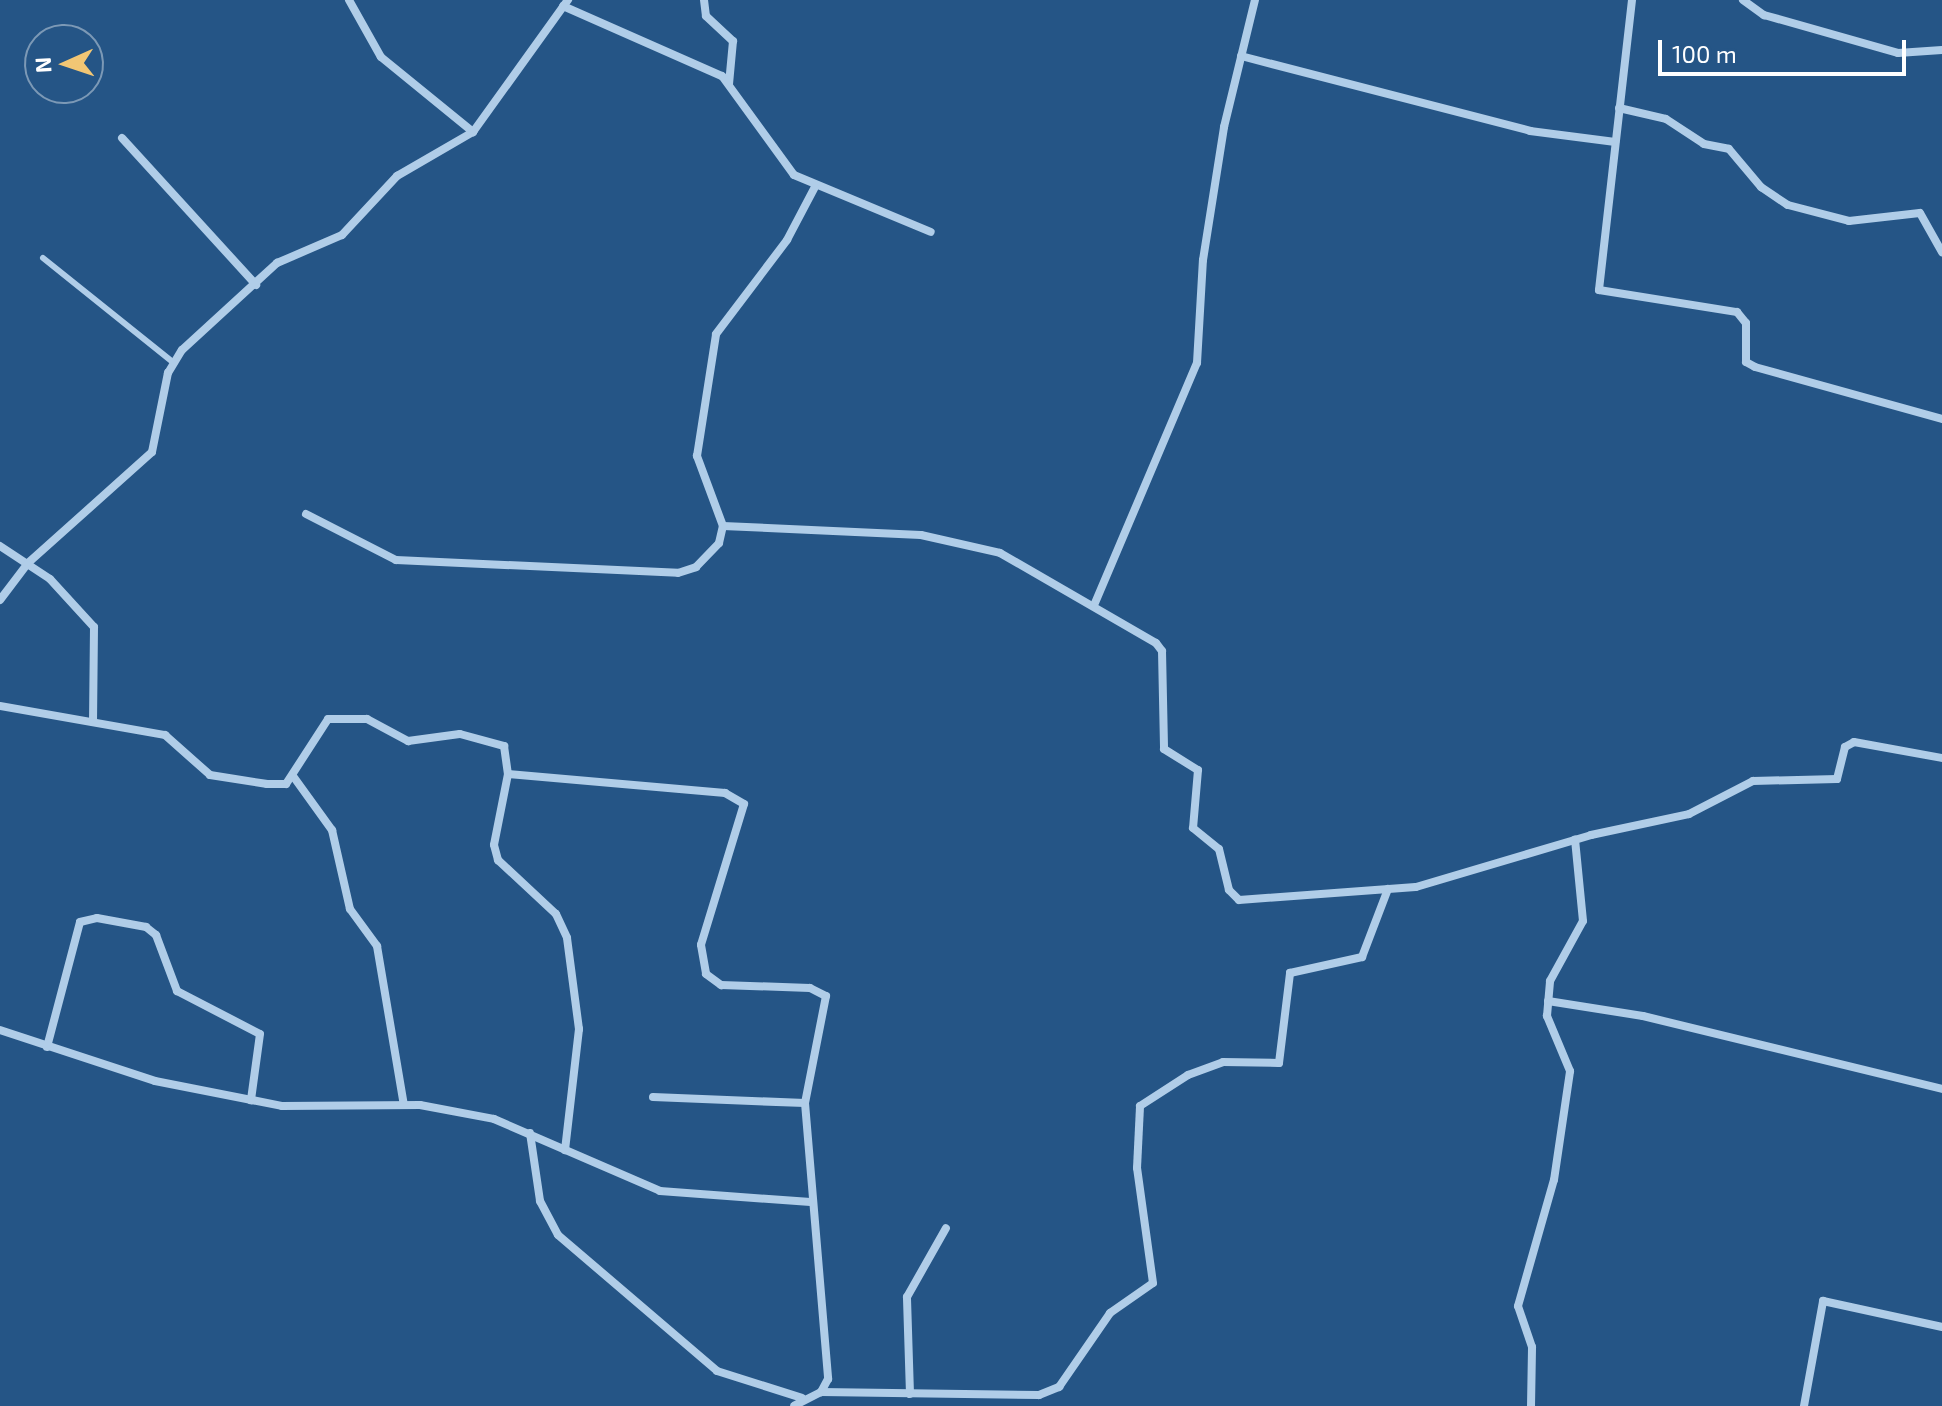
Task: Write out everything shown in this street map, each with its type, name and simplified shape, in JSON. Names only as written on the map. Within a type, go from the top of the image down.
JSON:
[{"type":"street","points":[[349,0],[381,57],[473,132]]},
{"type":"street","points":[[704,0],[706,16],[733,41],[729,84]]},
{"type":"street","points":[[1095,603],[1197,363],[1206,239],[1241,56],[1255,0]]},
{"type":"street","points":[[1632,0],[1599,290],[1737,312],[1746,323],[1746,362],[1755,367],[1942,419]]},
{"type":"street","points":[[1743,0],[1764,15],[1898,53],[1942,50]]},
{"type":"street","points":[[0,600],[28,563],[152,452],[173,362],[291,255],[342,235],[397,176],[473,132],[566,3],[709,68],[729,84],[780,161],[815,187],[931,232]]},
{"type":"street","points":[[1241,56],[1530,131],[1615,142]]},
{"type":"street","points":[[1619,108],[1666,119],[1704,144],[1729,149],[1761,187],[1788,205],[1849,221],[1920,213],[1942,252]]},
{"type":"street","points":[[122,138],[256,285]]},
{"type":"street","points":[[306,514],[396,560],[678,573],[696,567],[719,543],[723,526],[697,456],[716,334],[787,240],[815,187]]},
{"type":"street","points":[[723,526],[937,537],[1019,559],[1095,603],[1162,651],[1164,749],[1198,770],[1193,828],[1219,849],[1229,890],[1239,900],[1388,889],[1575,839],[1689,814],[1753,781],[1837,779],[1845,747],[1854,742],[1942,758]]},
{"type":"street","points":[[0,546],[28,563],[94,627],[93,722]]},
{"type":"street","points":[[0,706],[165,735],[199,768],[221,779],[286,784],[318,727],[343,718],[367,719],[408,741],[460,734],[494,738],[504,746],[508,774],[494,845],[498,860],[556,914],[567,938],[579,1029],[565,1150]]},
{"type":"street","points":[[508,774],[740,796],[744,804],[702,957],[706,974],[721,985],[810,988],[826,996],[805,1103],[828,1379],[821,1392]]},
{"type":"street","points":[[293,776],[332,830],[350,909],[377,946],[404,1105]]},
{"type":"street","points":[[1531,1406],[1532,1347],[1518,1306],[1554,1180],[1570,1071],[1547,1029],[1553,974],[1583,921],[1575,839]]},
{"type":"street","points":[[794,1406],[802,1398],[821,1392],[1049,1394],[1110,1313],[1153,1283],[1137,1168],[1140,1106],[1223,1062],[1279,1063],[1290,973],[1362,957],[1388,889]]},
{"type":"street","points":[[47,1047],[80,922],[97,918],[146,927],[156,935],[177,991],[260,1034],[251,1100]]},
{"type":"street","points":[[1548,1001],[1643,1016],[1942,1089]]},
{"type":"street","points":[[0,1030],[155,1081],[251,1100],[301,1107],[404,1105],[494,1119],[660,1191],[811,1202]]},
{"type":"street","points":[[653,1097],[805,1103]]},
{"type":"street","points":[[530,1133],[540,1201],[558,1235],[717,1371],[802,1398]]},
{"type":"street","points":[[910,1394],[907,1297],[946,1228]]},
{"type":"street","points":[[1804,1406],[1823,1301],[1942,1327]]},
{"type":"street","points":[[949,1394],[952,1406]]},
{"type":"lane","points":[[43,258],[173,362]]}]
